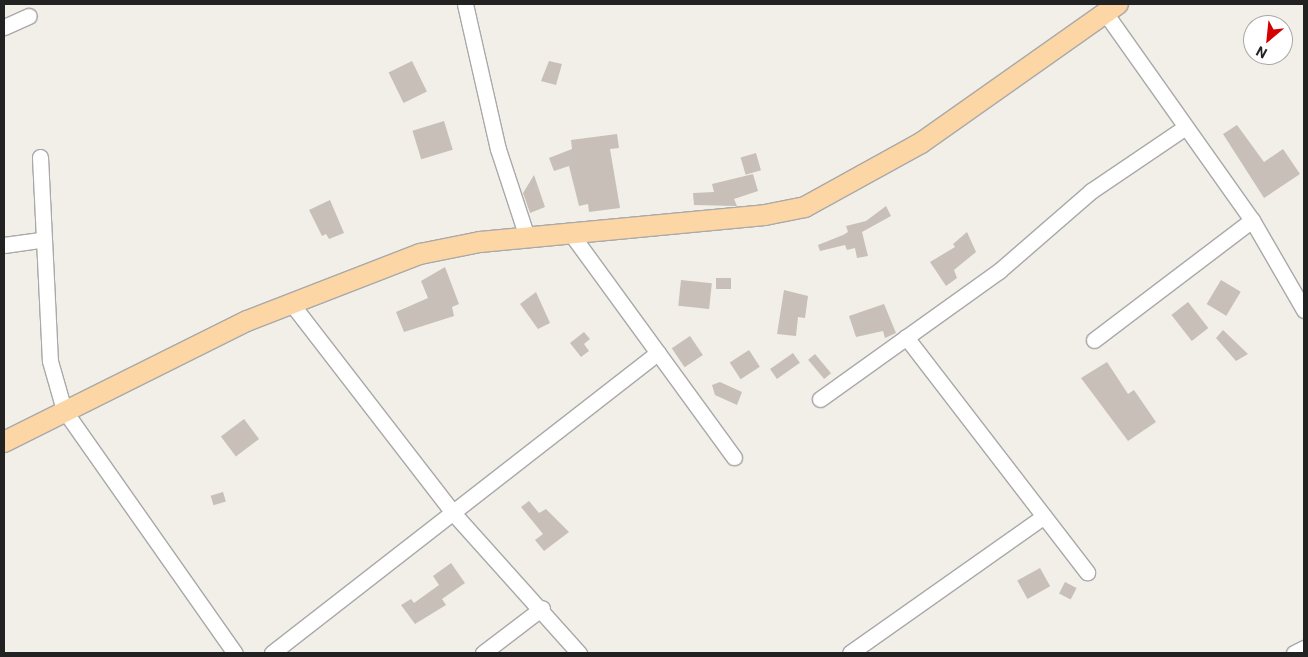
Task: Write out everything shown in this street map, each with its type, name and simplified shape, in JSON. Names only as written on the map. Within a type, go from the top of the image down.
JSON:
[{"type":"main road","points":[[4,442],[64,410],[291,303],[420,254],[569,231],[765,215],[805,206],[921,143],[1112,9]]},
{"type":"street","points":[[465,4],[498,148],[527,237]]},
{"type":"street","points":[[1112,9],[1184,128],[1252,220],[1304,310]]},
{"type":"street","points":[[4,27],[29,16]]},
{"type":"street","points":[[820,398],[1030,247],[1092,191],[1184,128]]},
{"type":"street","points":[[40,157],[41,240],[50,362],[64,410],[235,653]]},
{"type":"street","points":[[1094,340],[1252,220]]},
{"type":"street","points":[[569,231],[734,457]]},
{"type":"street","points":[[4,245],[41,240]]},
{"type":"street","points":[[291,303],[455,515],[542,608],[578,653]]},
{"type":"street","points":[[906,337],[1087,572]]},
{"type":"street","points":[[272,653],[455,515],[658,353]]},
{"type":"street","points":[[850,653],[1044,516]]},
{"type":"street","points":[[483,653],[542,608]]},
{"type":"street","points":[[1294,653],[1304,648]]},
{"type":"building","points":[[412,61],[427,92],[404,103],[389,72]]},
{"type":"building","points":[[549,61],[562,64],[556,85],[541,81]]},
{"type":"building","points":[[444,121],[453,150],[421,159],[412,131]]},
{"type":"building","points":[[1237,125],[1264,162],[1283,149],[1300,174],[1264,198],[1223,134]]},
{"type":"building","points":[[617,134],[619,148],[610,149],[620,208],[589,212],[588,204],[579,206],[569,166],[554,171],[549,158],[572,149],[571,140]]},
{"type":"building","points":[[756,153],[761,170],[746,175],[741,157]]},
{"type":"building","points":[[753,174],[758,191],[734,199],[737,206],[694,205],[693,193],[714,192],[712,184]]},
{"type":"building","points":[[534,175],[545,207],[530,213],[523,193]]},
{"type":"building","points":[[330,200],[344,233],[329,239],[326,234],[322,236],[309,210]]},
{"type":"building","points":[[886,206],[891,216],[862,232],[868,256],[857,258],[855,248],[847,250],[845,245],[820,251],[818,245],[843,235],[848,232],[846,226],[866,221]]},
{"type":"building","points":[[967,232],[976,252],[954,270],[957,278],[946,286],[930,262],[955,247],[953,244]]},
{"type":"building","points":[[445,267],[459,304],[452,307],[454,316],[404,332],[396,312],[428,298],[421,281]]},
{"type":"building","points":[[716,278],[731,278],[731,289],[716,289]]},
{"type":"building","points":[[681,280],[712,283],[709,309],[678,306]]},
{"type":"building","points":[[1221,280],[1241,292],[1226,316],[1207,304]]},
{"type":"building","points":[[784,290],[808,296],[805,318],[798,317],[796,336],[777,334]]},
{"type":"building","points":[[536,292],[550,323],[538,329],[520,304]]},
{"type":"building","points":[[1188,302],[1208,328],[1192,341],[1171,315]]},
{"type":"building","points":[[884,304],[896,333],[885,338],[883,331],[856,337],[849,316]]},
{"type":"building","points":[[1223,330],[1248,354],[1236,361],[1216,338]]},
{"type":"building","points":[[584,332],[590,339],[584,344],[589,351],[581,357],[570,343]]},
{"type":"building","points":[[690,336],[703,355],[685,367],[672,348]]},
{"type":"building","points":[[749,350],[760,367],[741,379],[730,363]]},
{"type":"building","points":[[793,353],[800,363],[777,379],[770,369]]},
{"type":"building","points":[[815,354],[831,373],[824,379],[808,360]]},
{"type":"building","points":[[1107,362],[1128,394],[1134,390],[1156,422],[1128,441],[1081,378]]},
{"type":"building","points":[[720,382],[742,392],[737,405],[715,395],[712,385]]},
{"type":"building","points":[[244,419],[259,439],[236,456],[221,436]]},
{"type":"building","points":[[223,492],[226,502],[213,505],[211,496]]},
{"type":"building","points":[[529,501],[539,513],[546,509],[569,532],[544,551],[535,540],[543,534],[521,507]]},
{"type":"building","points":[[451,563],[465,583],[442,599],[446,605],[415,624],[401,605],[411,599],[414,603],[439,585],[433,576]]},
{"type":"building","points":[[1040,568],[1050,586],[1027,599],[1017,581]]},
{"type":"building","points":[[1065,582],[1077,588],[1071,599],[1059,594]]}]
